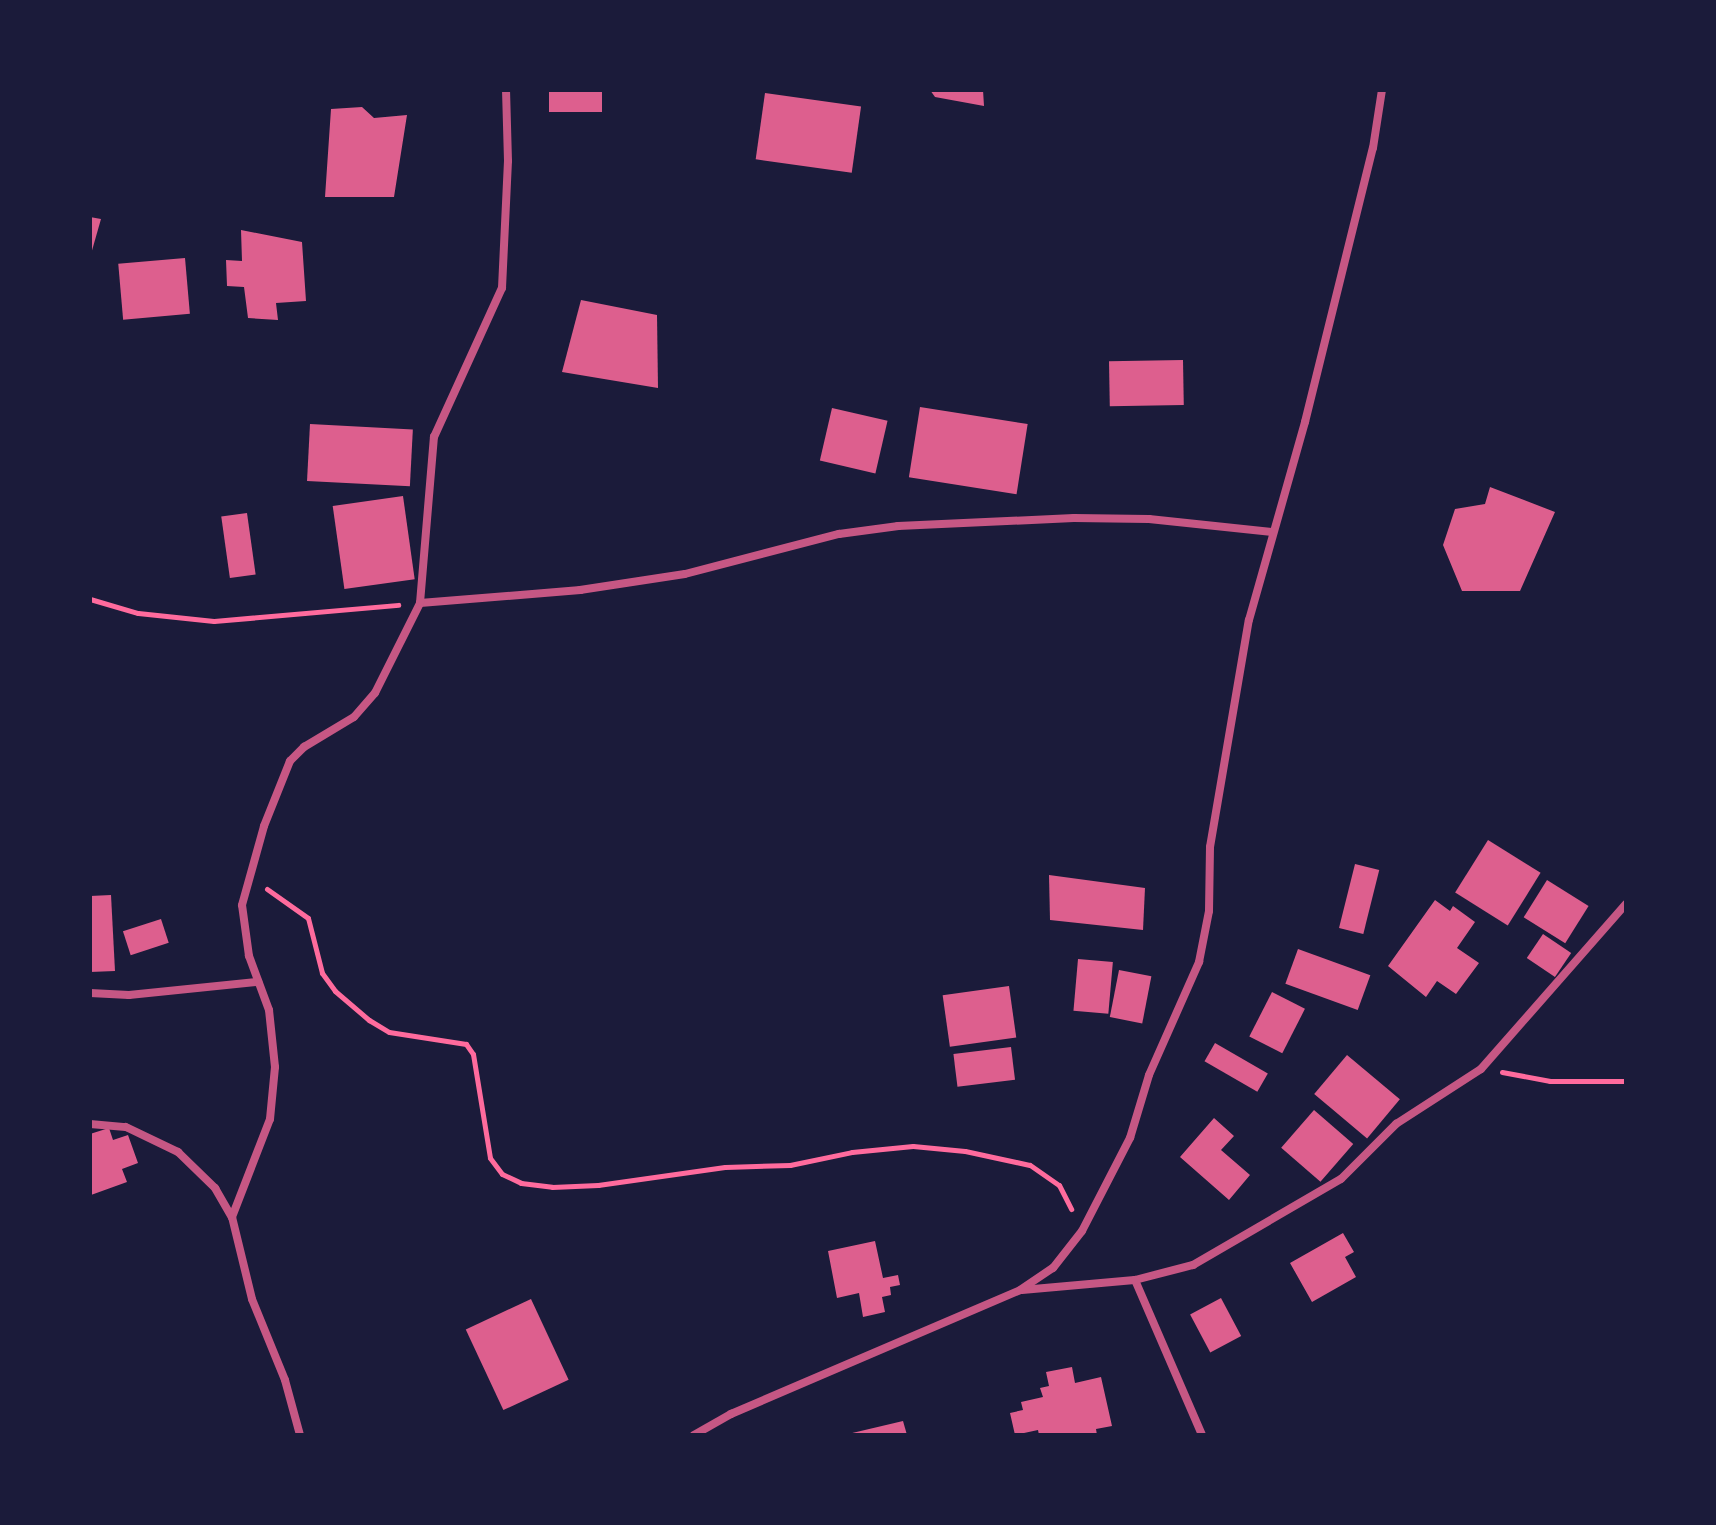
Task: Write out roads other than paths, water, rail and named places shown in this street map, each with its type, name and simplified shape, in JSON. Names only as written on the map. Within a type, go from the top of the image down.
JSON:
[{"type":"street","points":[[232,1217],[270,1119],[275,1067],[269,1010],[242,928],[242,905],[248,876],[290,761],[304,747],[354,717],[375,693],[420,603],[434,437],[502,288],[508,161],[506,90]]},
{"type":"street","points":[[694,1435],[731,1414],[1020,1290],[1053,1268],[1082,1231],[1130,1138],[1149,1075],[1199,962],[1209,911],[1210,847],[1249,620],[1305,422],[1373,148],[1382,90]]},
{"type":"street","points":[[420,603],[580,590],[685,574],[839,534],[898,526],[1074,518],[1149,519],[1272,532]]},
{"type":"street","points":[[1020,1290],[1135,1280],[1193,1265],[1280,1218],[1341,1179],[1396,1124],[1481,1069],[1626,904]]},
{"type":"street","points":[[90,993],[129,995],[258,982]]},
{"type":"street","points":[[90,1124],[126,1127],[178,1152],[215,1188],[232,1217],[252,1299],[285,1380],[300,1435]]},
{"type":"street","points":[[1135,1280],[1202,1435]]}]
